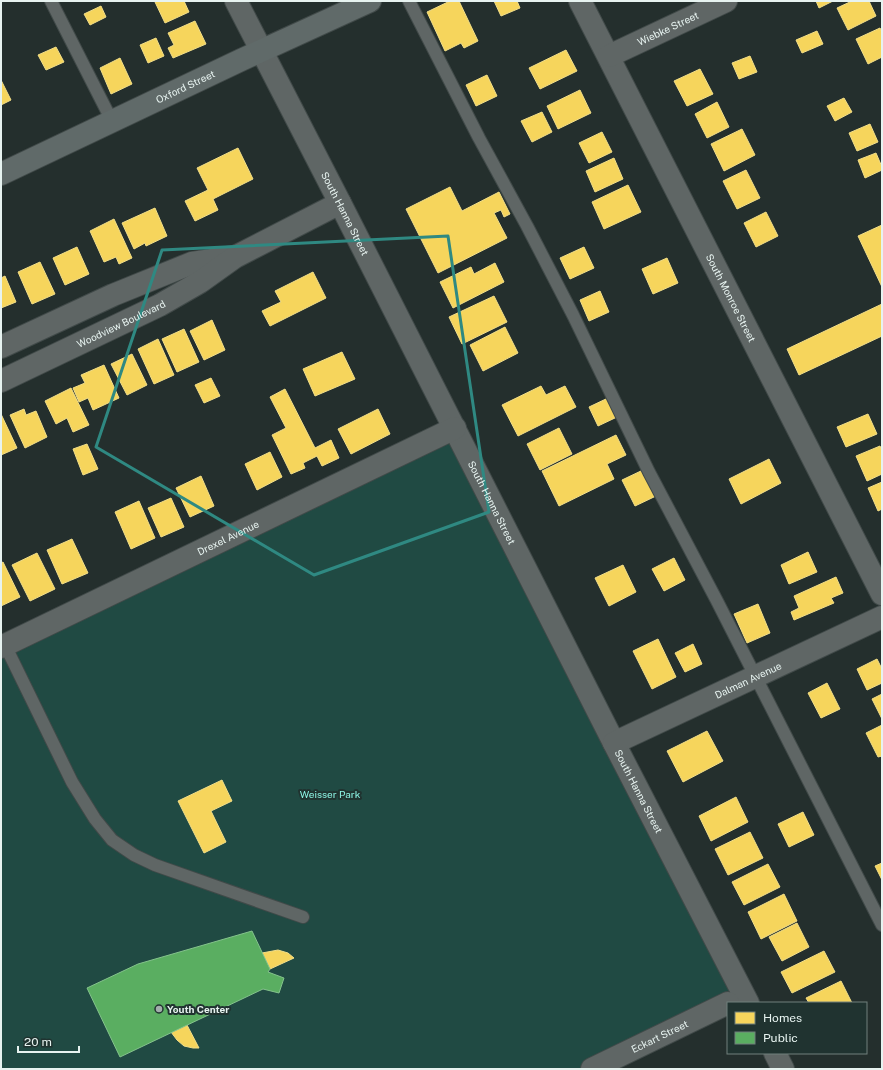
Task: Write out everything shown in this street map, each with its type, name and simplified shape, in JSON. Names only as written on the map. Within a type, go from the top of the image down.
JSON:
[{"type":"street","name":"South Hanna Street","points":[[236,1],[455,428],[614,743],[737,1001]]},
{"type":"street","name":"Oxford Street","points":[[1,174],[370,1]]},
{"type":"street","name":"South Monroe Street","points":[[580,1],[882,594]]},
{"type":"street","name":"Wiebke Street","points":[[609,56],[726,1]]},
{"type":"street","name":"Woodview Boulevard","points":[[1,381],[160,305],[200,282],[235,257],[340,203]]},
{"type":"street","name":"Woodview Boulevard","points":[[1,347],[113,295],[192,263],[235,257]]},
{"type":"street","name":"Drexel Avenue","points":[[3,646],[455,428]]},
{"type":"street","name":"Dalman Avenue","points":[[614,743],[882,617]]},
{"type":"street","name":"Eckart Street","points":[[592,1069],[727,1006]]},
{"type":"street","points":[[776,1054],[783,1069]]},
{"type":"lane","points":[[51,1],[112,121]]},
{"type":"lane","points":[[408,1],[562,295],[649,472],[717,601],[882,925]]},
{"type":"lane","points":[[3,646],[72,782],[95,819],[112,840],[155,865],[303,917]]},
{"type":"highlighted area","points":[[448,236],[489,512],[314,575],[96,447],[162,250]]},
{"type":"green space","name":"Weisser Park","points":[[455,428],[744,995],[592,1069],[1,1069],[1,647]]},
{"type":"building: Homes","points":[[184,1],[189,12],[165,23],[155,2]]},
{"type":"building: Homes","points":[[450,1],[459,1],[478,41],[464,48],[461,43],[445,51],[427,12]]},
{"type":"building: Homes","points":[[494,1],[517,1],[520,8],[501,16]]},
{"type":"building: Homes","points":[[816,1],[833,1],[819,8]]},
{"type":"building: Homes","points":[[852,1],[869,1],[876,16],[848,30],[837,8]]},
{"type":"building: Homes","points":[[101,6],[106,17],[90,25],[84,14]]},
{"type":"building: Homes","points":[[195,21],[206,44],[173,58],[168,48],[174,45],[168,33]]},
{"type":"building: Homes","points":[[880,28],[882,32],[882,57],[868,64],[856,39]]},
{"type":"building: Homes","points":[[817,31],[823,44],[802,53],[796,40]]},
{"type":"building: Homes","points":[[156,38],[164,56],[148,63],[140,45]]},
{"type":"building: Homes","points":[[56,47],[64,62],[46,70],[38,55]]},
{"type":"building: Homes","points":[[566,50],[577,71],[540,89],[529,68]]},
{"type":"building: Homes","points":[[750,56],[757,72],[739,79],[732,63]]},
{"type":"building: Homes","points":[[120,58],[132,84],[111,94],[100,68]]},
{"type":"building: Homes","points":[[700,69],[713,94],[687,106],[674,81]]},
{"type":"building: Homes","points":[[487,75],[497,96],[476,106],[466,85]]},
{"type":"building: Homes","points":[[1,80],[11,100],[1,105]]},
{"type":"building: Homes","points":[[580,90],[591,113],[558,129],[547,106]]},
{"type":"building: Homes","points":[[844,98],[852,112],[835,121],[827,106]]},
{"type":"building: Homes","points":[[717,102],[729,127],[707,138],[695,114]]},
{"type":"building: Homes","points":[[542,112],[552,132],[532,142],[521,121]]},
{"type":"building: Homes","points":[[870,124],[878,142],[857,151],[849,133]]},
{"type":"building: Homes","points":[[742,129],[755,155],[724,171],[711,144]]},
{"type":"building: Homes","points":[[602,132],[612,152],[589,163],[579,143]]},
{"type":"building: Homes","points":[[238,148],[253,179],[213,199],[218,210],[195,221],[185,201],[208,190],[197,168]]},
{"type":"building: Homes","points":[[876,153],[882,170],[865,178],[858,160]]},
{"type":"building: Homes","points":[[614,158],[623,179],[595,192],[586,171]]},
{"type":"building: Homes","points":[[746,170],[760,198],[737,209],[723,181]]},
{"type":"building: Homes","points":[[628,185],[641,212],[604,229],[592,202]]},
{"type":"building: Homes","points":[[450,187],[462,211],[499,192],[510,214],[504,217],[501,210],[494,213],[507,238],[438,273],[406,209]]},
{"type":"building: Homes","points":[[155,208],[167,236],[146,246],[145,243],[134,249],[122,223]]},
{"type":"building: Homes","points":[[766,212],[778,236],[756,247],[744,223]]},
{"type":"building: Homes","points":[[114,219],[132,258],[119,264],[116,257],[104,262],[90,231]]},
{"type":"building: Homes","points":[[882,225],[882,287],[858,236]]},
{"type":"building: Homes","points":[[77,247],[89,274],[65,285],[53,258]]},
{"type":"building: Homes","points":[[584,247],[594,268],[570,279],[560,258]]},
{"type":"building: Homes","points":[[667,258],[678,283],[653,294],[642,269]]},
{"type":"building: Homes","points":[[40,262],[55,294],[32,304],[18,272]]},
{"type":"building: Homes","points":[[495,263],[504,282],[453,308],[440,282],[471,267],[474,274]]},
{"type":"building: Homes","points":[[313,272],[326,298],[270,326],[262,311],[281,302],[275,291]]},
{"type":"building: Homes","points":[[5,276],[16,302],[1,308],[1,278]]},
{"type":"building: Homes","points":[[600,291],[609,312],[589,321],[580,300]]},
{"type":"building: Homes","points":[[494,296],[507,322],[462,344],[449,317]]},
{"type":"building: Homes","points":[[882,304],[882,336],[799,375],[787,349]]},
{"type":"building: Homes","points":[[212,320],[225,350],[204,360],[190,331]]},
{"type":"building: Homes","points":[[505,327],[518,353],[483,371],[470,345]]},
{"type":"building: Homes","points":[[184,329],[199,362],[177,372],[162,339]]},
{"type":"building: Homes","points":[[158,339],[174,375],[154,384],[138,349]]},
{"type":"building: Homes","points":[[342,352],[355,379],[315,396],[303,369]]},
{"type":"building: Homes","points":[[132,354],[147,385],[127,395],[111,364]]},
{"type":"building: Homes","points":[[104,365],[119,398],[93,410],[88,398],[79,402],[73,388],[85,383],[81,375]]},
{"type":"building: Homes","points":[[211,378],[220,396],[204,403],[195,385]]},
{"type":"building: Homes","points":[[541,386],[546,395],[565,386],[576,407],[518,436],[502,405]]},
{"type":"building: Homes","points":[[71,388],[89,425],[73,432],[67,418],[56,424],[45,401]]},
{"type":"building: Homes","points":[[285,389],[315,448],[331,440],[339,458],[322,466],[317,456],[303,463],[305,468],[291,474],[272,435],[286,428],[270,397]]},
{"type":"building: Homes","points":[[608,398],[617,417],[598,426],[589,407]]},
{"type":"building: Homes","points":[[24,409],[26,415],[36,411],[47,437],[25,448],[10,415]]},
{"type":"building: Homes","points":[[378,409],[390,434],[351,454],[338,429]]},
{"type":"building: Homes","points":[[1,414],[17,448],[1,455]]},
{"type":"building: Homes","points":[[868,414],[877,434],[846,447],[837,427]]},
{"type":"building: Homes","points":[[559,428],[572,454],[540,470],[527,444]]},
{"type":"building: Homes","points":[[616,435],[626,455],[607,464],[614,479],[559,506],[542,471]]},
{"type":"building: Homes","points":[[87,444],[98,469],[83,475],[73,449]]},
{"type":"building: Homes","points":[[880,446],[882,451],[882,474],[867,481],[856,456]]},
{"type":"building: Homes","points":[[270,452],[282,477],[257,490],[245,464]]},
{"type":"building: Homes","points":[[769,459],[781,483],[741,504],[729,479]]},
{"type":"building: Homes","points":[[643,470],[656,496],[635,506],[622,480]]},
{"type":"building: Homes","points":[[201,476],[214,506],[190,517],[176,488]]},
{"type":"building: Homes","points":[[882,482],[882,509],[878,511],[868,488]]},
{"type":"building: Homes","points":[[171,498],[184,527],[161,537],[148,508]]},
{"type":"building: Homes","points":[[139,501],[155,538],[131,549],[115,512]]},
{"type":"building: Homes","points":[[72,539],[88,573],[62,584],[47,550]]},
{"type":"building: Homes","points":[[808,552],[817,572],[789,584],[781,565]]},
{"type":"building: Homes","points":[[37,553],[55,589],[30,601],[12,565]]},
{"type":"building: Homes","points":[[674,558],[685,580],[664,591],[652,569]]},
{"type":"building: Homes","points":[[3,562],[20,597],[1,606],[1,563]]},
{"type":"building: Homes","points":[[623,565],[636,592],[609,606],[595,578]]},
{"type":"building: Homes","points":[[836,577],[843,593],[831,598],[834,603],[794,620],[791,612],[799,608],[794,596]]},
{"type":"building: Homes","points":[[758,604],[770,633],[747,643],[734,614]]},
{"type":"building: Homes","points":[[658,639],[676,677],[652,689],[633,651]]},
{"type":"building: Homes","points":[[693,644],[702,664],[685,672],[675,653]]},
{"type":"building: Homes","points":[[877,659],[882,669],[882,683],[867,690],[857,669]]},
{"type":"building: Homes","points":[[827,683],[840,709],[821,718],[808,693]]},
{"type":"building: Homes","points":[[882,694],[882,719],[872,699]]},
{"type":"building: Homes","points":[[882,725],[882,756],[878,757],[866,733]]},
{"type":"building: Homes","points":[[707,731],[723,761],[683,782],[667,751]]},
{"type":"building: Homes","points":[[222,780],[232,801],[211,811],[226,842],[204,853],[178,801]]},
{"type":"building: Homes","points":[[736,797],[748,822],[711,841],[699,816]]},
{"type":"building: Homes","points":[[803,812],[814,835],[789,847],[778,824]]},
{"type":"building: Homes","points":[[750,832],[763,858],[728,875],[715,849]]},
{"type":"building: Homes","points":[[882,863],[882,880],[875,866]]},
{"type":"building: Homes","points":[[768,864],[780,887],[744,905],[732,882]]},
{"type":"building: Homes","points":[[784,894],[797,921],[761,939],[748,912]]},
{"type":"building: Homes","points":[[797,923],[809,947],[782,961],[769,937]]},
{"type":"building: Homes","points":[[278,950],[288,953],[294,958],[270,969],[262,953]]},
{"type":"building: Homes","points":[[824,951],[835,972],[792,993],[781,972]]},
{"type":"building: Homes","points":[[841,981],[852,1002],[808,1002],[806,998]]},
{"type":"building: Homes","points":[[187,1025],[199,1048],[184,1046],[171,1032]]},
{"type":"building: Public","name":"Youth Center","points":[[252,931],[270,969],[268,972],[284,978],[279,993],[263,989],[120,1057],[87,988],[138,964]]},
{"type":"place","name":"Youth Center","points":[[159,1009]]}]
